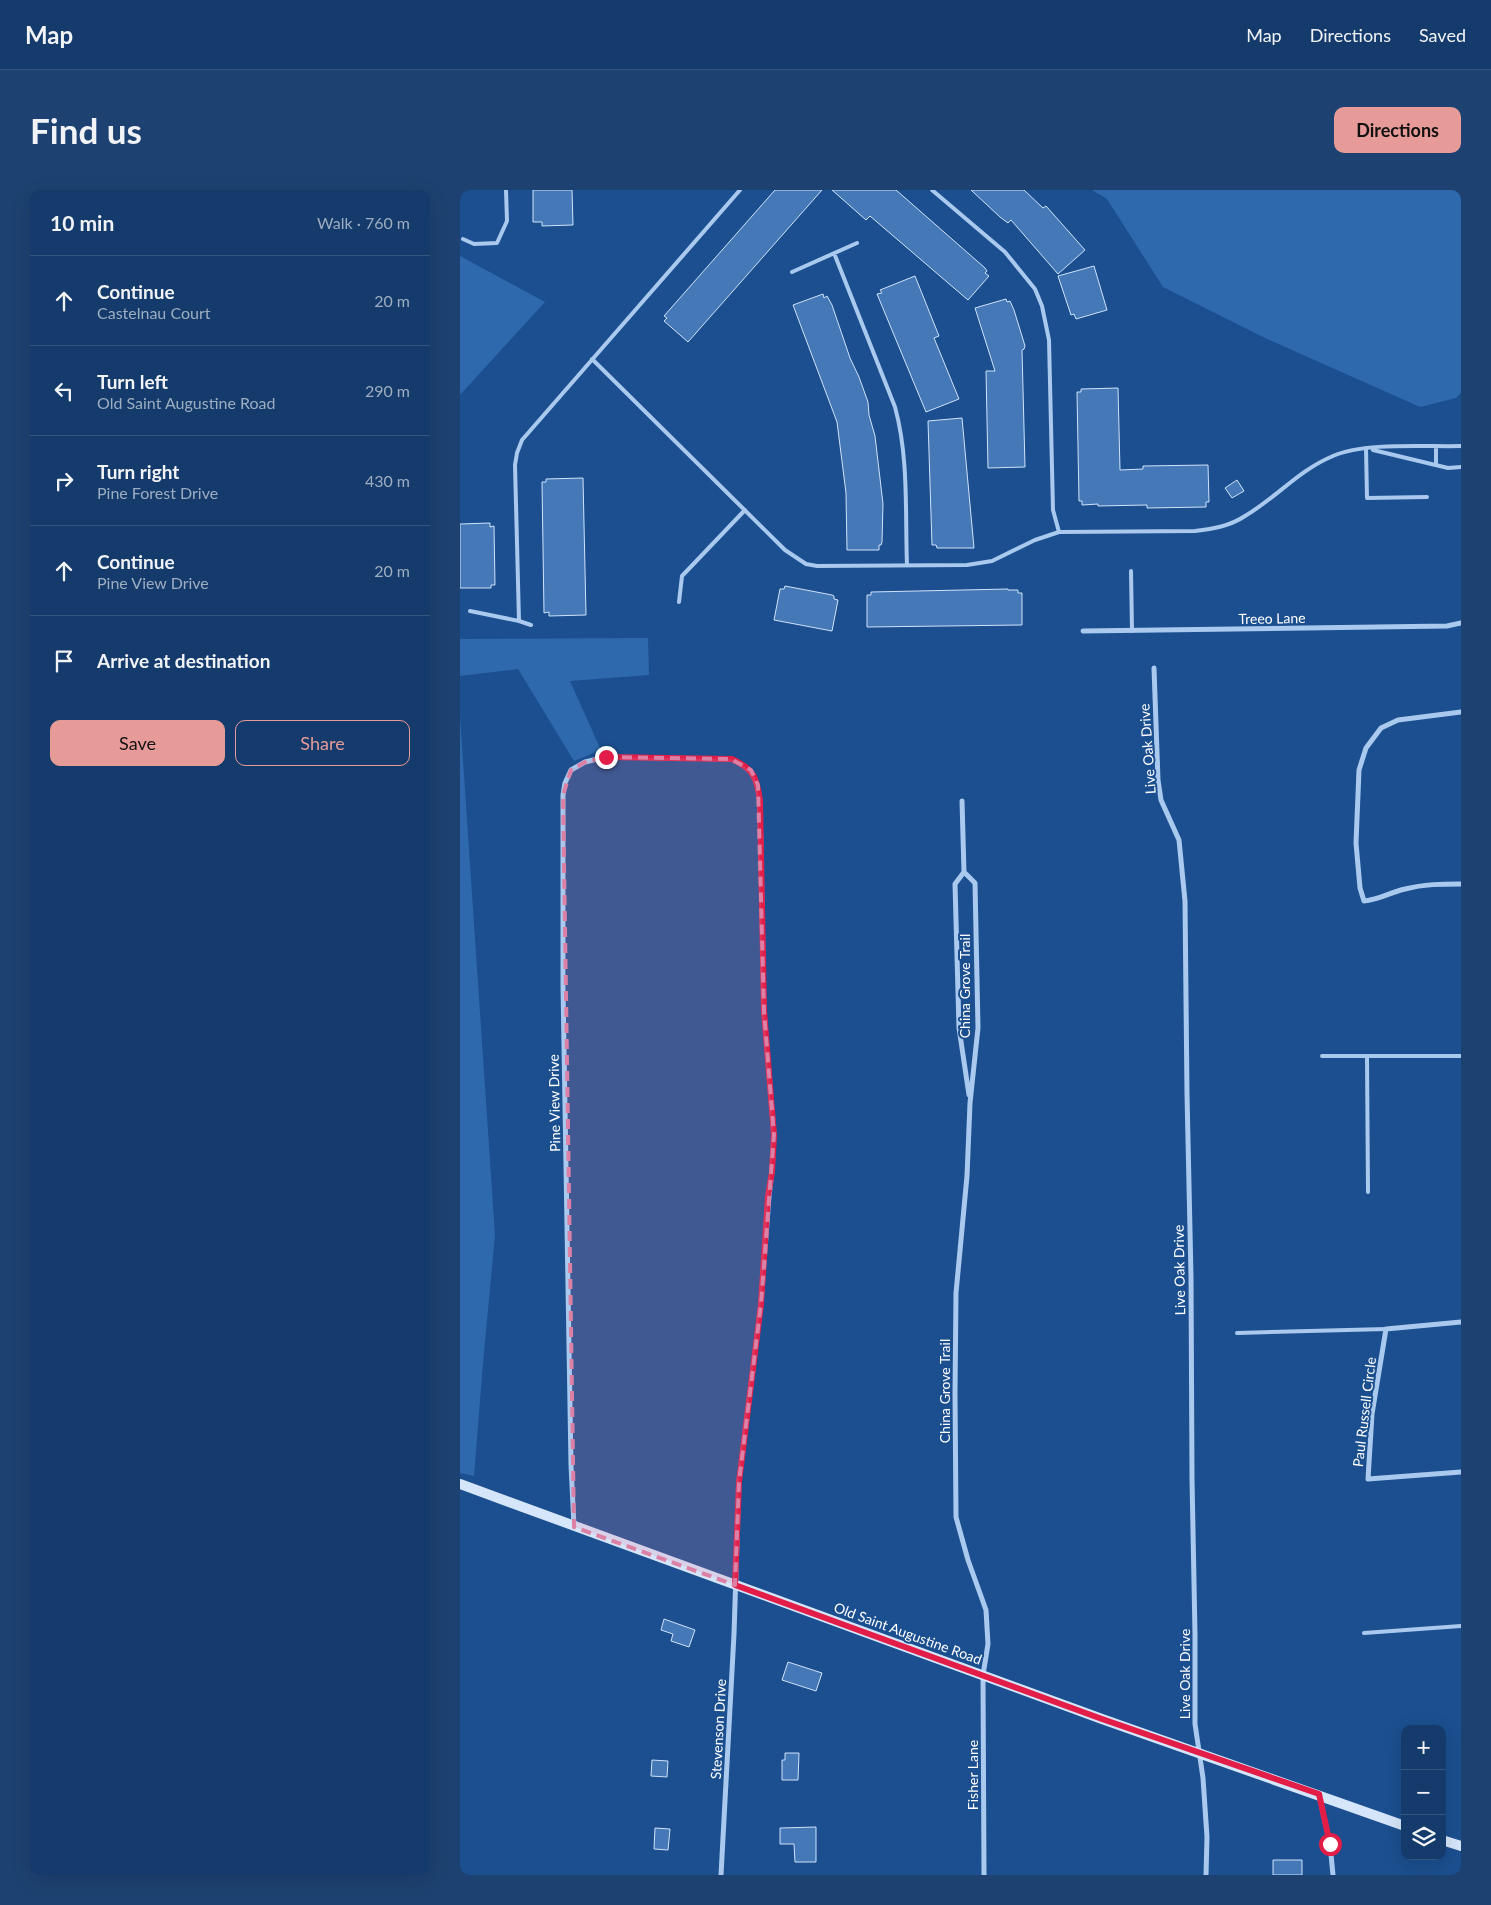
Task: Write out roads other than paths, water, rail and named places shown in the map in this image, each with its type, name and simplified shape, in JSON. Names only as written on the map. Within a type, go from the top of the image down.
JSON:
[{"type":"street","name":"Treeo Lane","points":[[1082,631],[1447,626],[1461,623]]},
{"type":"street","name":"Live Oak Drive","points":[[1154,668],[1158,780],[1162,800],[1179,840],[1185,900],[1192,1479],[1196,1634],[1195,1724],[1203,1778],[1207,1837],[1206,1875]]},
{"type":"street","points":[[1461,712],[1398,720],[1380,728],[1366,748],[1359,770],[1356,842],[1360,888],[1364,901],[1377,900],[1406,888],[1434,884],[1461,884]]},
{"type":"street","name":"Pine View Drive","points":[[574,1527],[571,1465],[563,1006],[562,795],[565,782],[571,770],[585,762],[606,757],[732,759],[746,765],[751,770],[758,785],[760,801],[764,1011],[774,1135],[761,1304],[739,1482],[735,1585]]},
{"type":"street","name":"China Grove Trail","points":[[962,801],[964,872],[955,884],[955,894],[959,1028],[970,1103]]},
{"type":"street","name":"China Grove Trail","points":[[964,872],[975,883],[978,1028],[970,1103],[967,1176],[956,1293],[956,1517],[968,1560],[986,1610],[988,1644],[983,1675]]},
{"type":"street","points":[[1386,1329],[1461,1322]]},
{"type":"street","name":"Paul Russell Circle","points":[[1386,1329],[1372,1414],[1368,1479],[1461,1472]]},
{"type":"street","name":"Old Saint Augustine Road","points":[[460,1484],[1102,1719],[1401,1825]]},
{"type":"street","name":"Stevenson Drive","points":[[722,1875],[735,1585]]},
{"type":"street","name":"Fisher Lane","points":[[983,1675],[984,1875]]},
{"type":"street","points":[[1319,1794],[1330,1844],[1333,1875]]},
{"type":"street","points":[[1446,1841],[1461,1846]]},
{"type":"lane","points":[[463,239],[474,244],[497,244],[507,221],[506,190]]},
{"type":"lane","points":[[519,621],[515,465],[522,440],[740,190]]},
{"type":"lane","points":[[932,190],[1006,252],[1034,289],[1042,306],[1049,340],[1053,510],[1059,532]]},
{"type":"lane","points":[[792,272],[857,243]]},
{"type":"lane","points":[[834,253],[895,407],[899,424],[904,458],[907,565]]},
{"type":"lane","points":[[592,359],[785,550],[806,564],[817,566],[967,564],[992,561],[1035,540],[1059,532],[1195,531],[1215,529],[1246,516],[1308,468],[1334,455],[1366,448],[1461,446]]},
{"type":"lane","points":[[1436,447],[1436,465]]},
{"type":"lane","points":[[1366,448],[1448,468],[1461,467]]},
{"type":"lane","points":[[1366,448],[1367,498],[1427,497]]},
{"type":"lane","points":[[679,602],[682,576],[745,510]]},
{"type":"lane","points":[[1131,572],[1132,631]]},
{"type":"lane","points":[[470,611],[531,625]]},
{"type":"lane","points":[[1322,1056],[1461,1056]]},
{"type":"lane","points":[[1367,1056],[1368,1192]]},
{"type":"lane","points":[[1237,1333],[1386,1329]]},
{"type":"lane","points":[[1364,1633],[1461,1626]]}]
